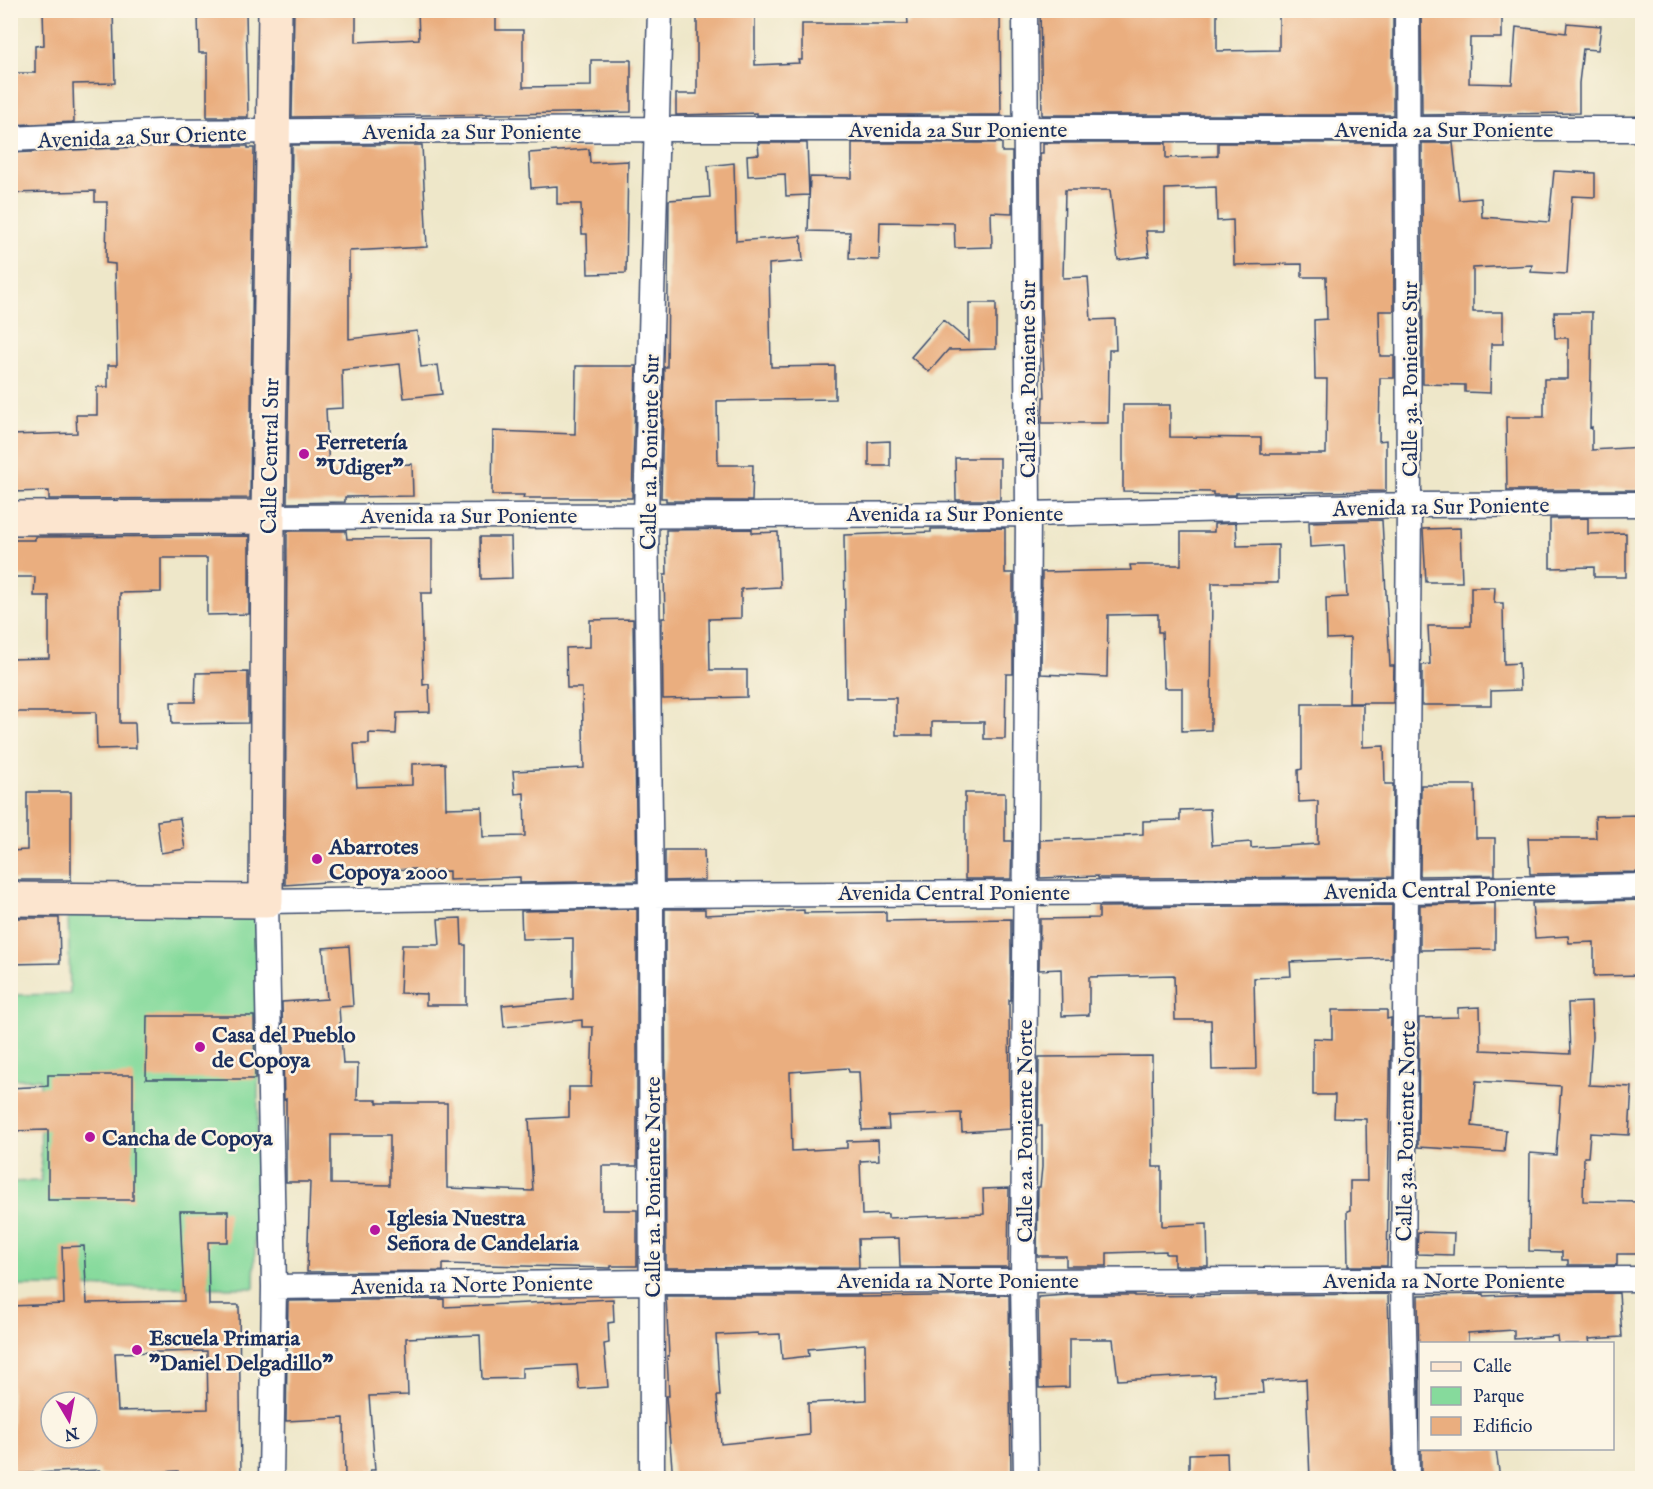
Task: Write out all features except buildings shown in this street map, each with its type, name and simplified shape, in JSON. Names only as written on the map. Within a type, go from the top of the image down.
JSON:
[{"type":"street","name":"Calle Central Sur","points":[[266,901],[268,517],[275,10]]},
{"type":"street","name":"Calle 1a. Poniente Sur","points":[[651,895],[646,514],[660,10]]},
{"type":"street","name":"Calle 2a. Poniente Sur","points":[[1025,10],[1028,514],[1026,891]]},
{"type":"street","name":"Calle 3a. Poniente Sur","points":[[1407,10],[1409,505],[1407,891]]},
{"type":"street","name":"Avenida 2a Sur Poniente","points":[[274,132],[657,129],[1642,129]]},
{"type":"street","name":"Avenida 2a Sur Oriente","points":[[10,139],[158,132],[274,132]]},
{"type":"street","name":"Avenida 1a Sur Poniente","points":[[268,517],[1028,514],[1409,505],[1642,504]]},
{"type":"street","points":[[10,518],[268,517]]},
{"type":"street","name":"Avenida Central Poniente","points":[[266,901],[1026,891],[1407,891],[1642,886]]},
{"type":"street","name":"Calle 2a. Poniente Norte","points":[[1026,891],[1023,1280],[1026,1479]]},
{"type":"street","name":"Calle 3a. Poniente Norte","points":[[1407,891],[1403,1280],[1407,1479]]},
{"type":"street","name":"Calle 1a. Poniente Norte","points":[[651,895],[652,1479]]},
{"type":"street","points":[[10,899],[266,901],[274,1287],[272,1479]]},
{"type":"street","name":"Avenida 1a Norte Poniente","points":[[274,1287],[652,1282],[1642,1279]]},
{"type":"green space","points":[[262,909],[254,1288],[11,1286],[11,1182],[41,1181],[40,1079],[11,1079],[10,995],[70,994],[68,912]]},
{"type":"place","name":"Ferretería \"Udiger\"","points":[[304,454]]},
{"type":"place","name":"Abarrotes Copoya 2000","points":[[317,859]]},
{"type":"place","name":"Casa del Pueblo de Copoya","points":[[200,1047]]},
{"type":"place","name":"Cancha de Copoya","points":[[90,1137]]},
{"type":"place","name":"Iglesia Nuestra Señora de Candelaria","points":[[375,1230]]},
{"type":"place","name":"Escuela Primaria \"Daniel Delgadillo\"","points":[[137,1350]]}]
